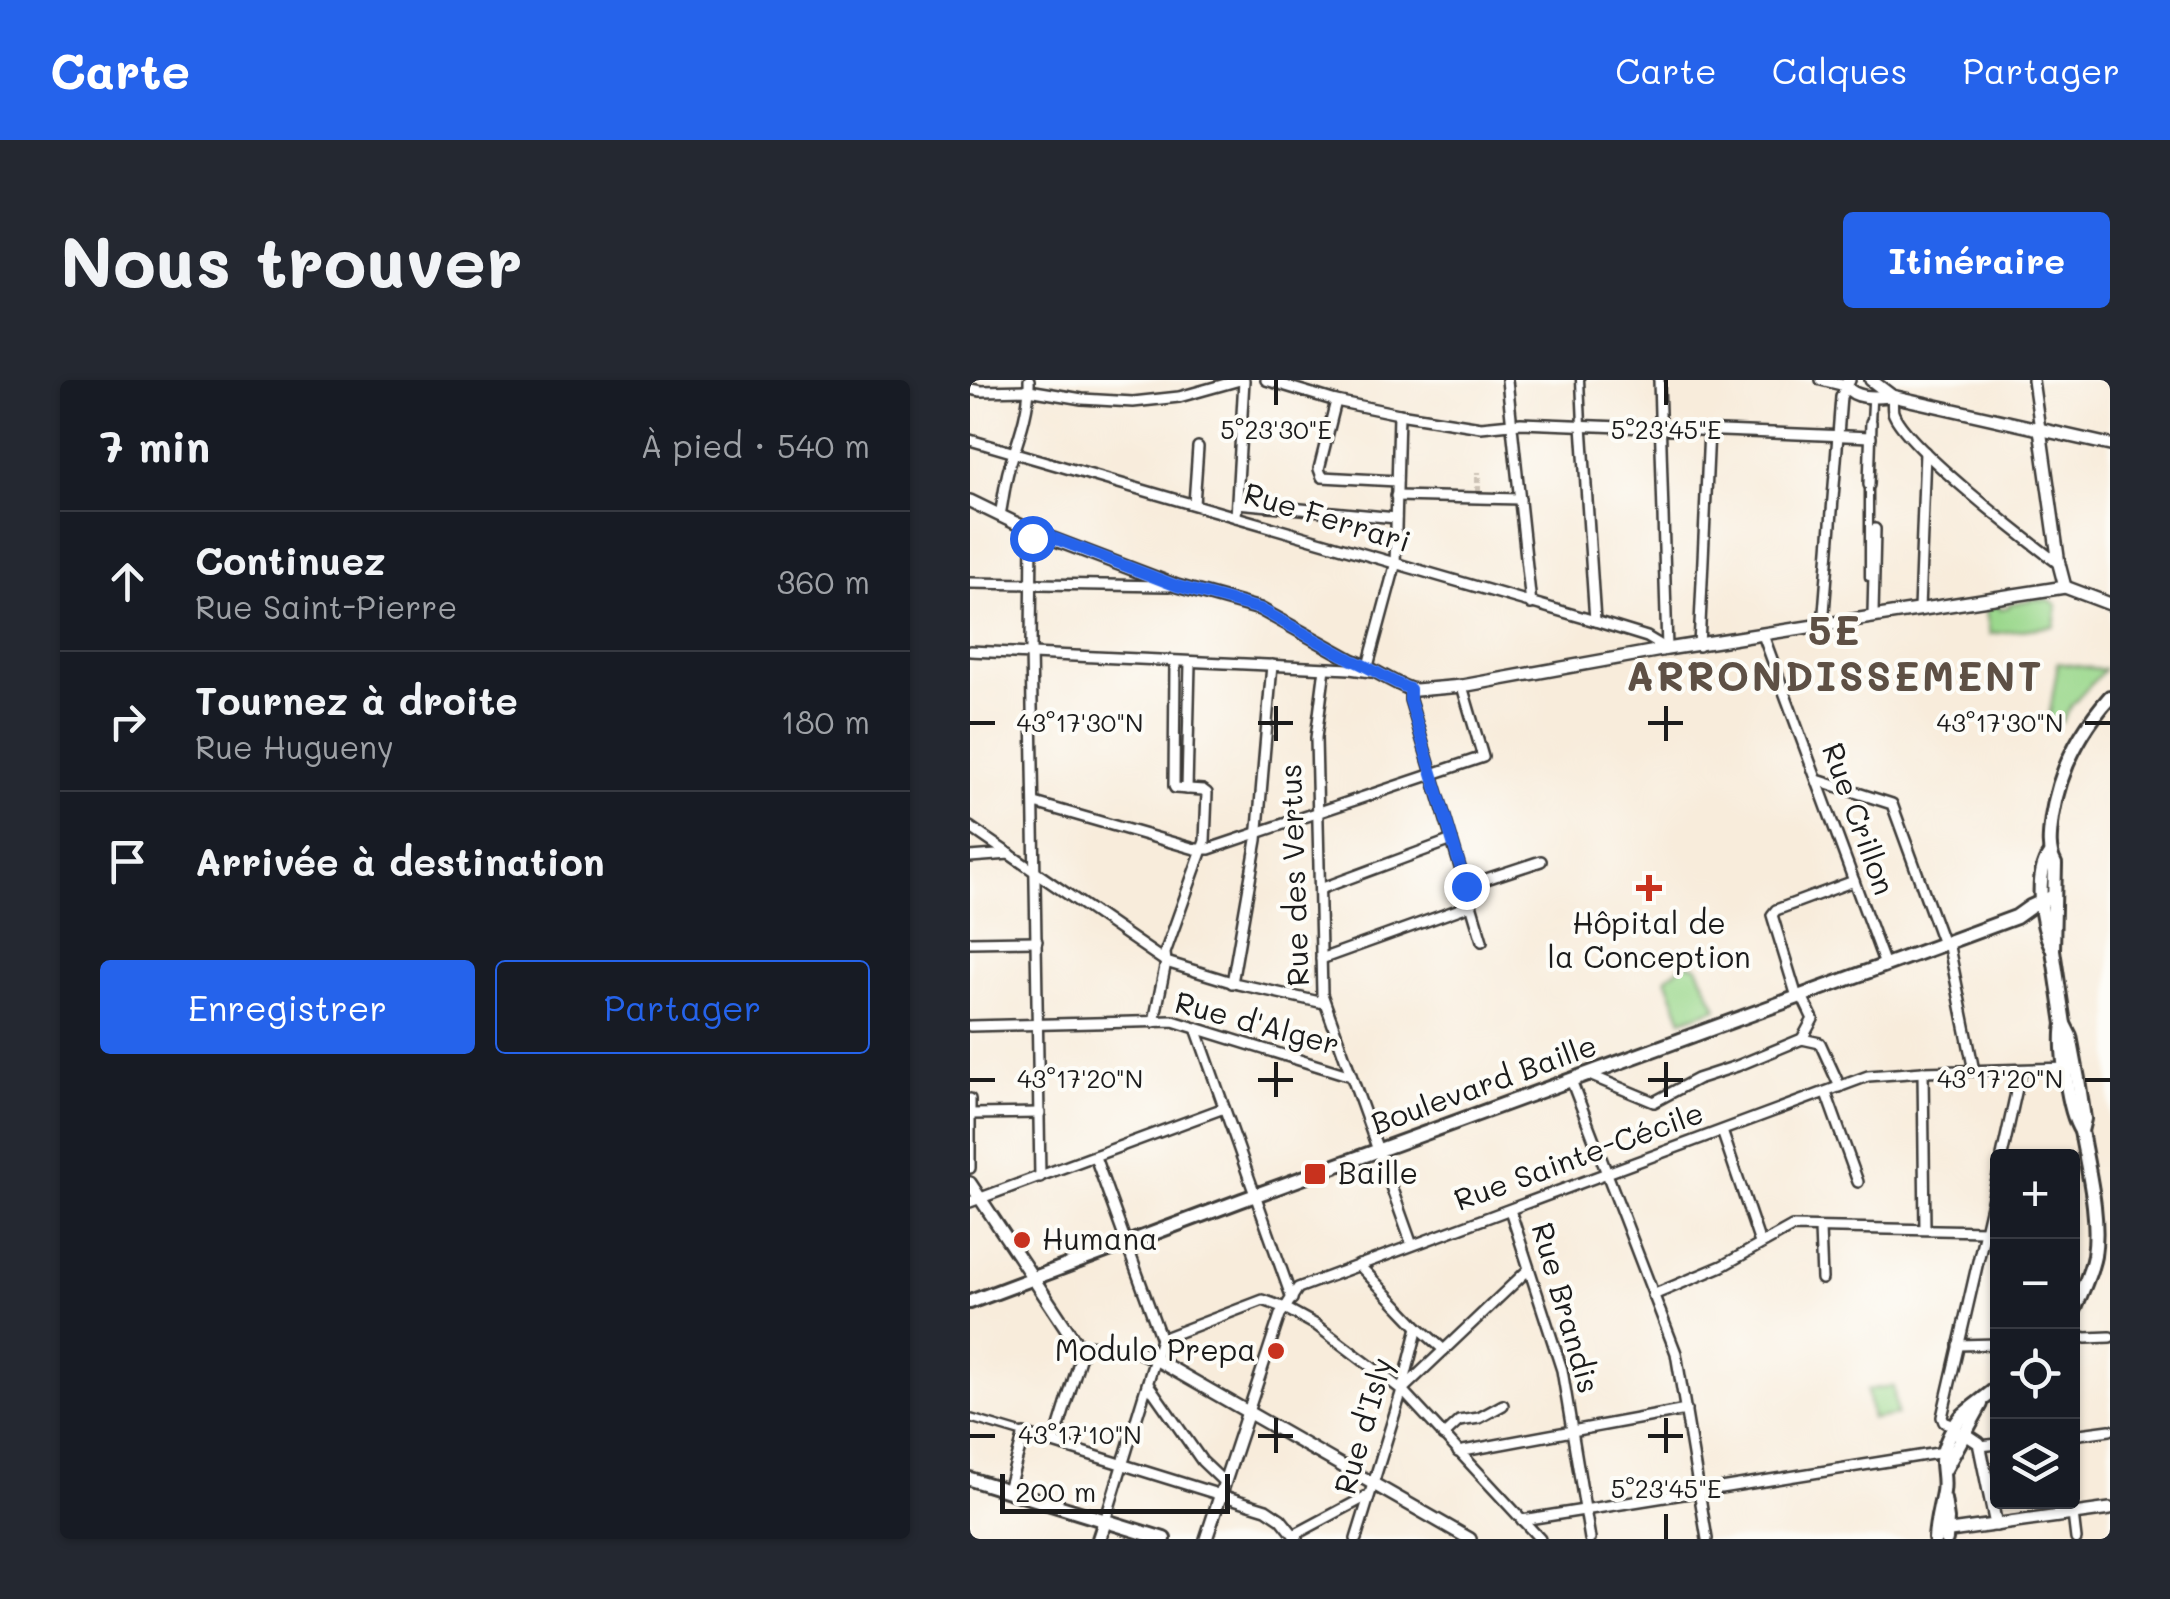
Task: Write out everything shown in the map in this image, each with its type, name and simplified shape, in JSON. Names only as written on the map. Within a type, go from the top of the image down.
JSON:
[{"type":"main road","points":[[2080,1293],[2090,1270],[2094,1214],[2081,1131],[2074,1121],[2071,1068],[2062,1038],[2064,1024],[2053,950],[2046,934],[2048,905],[2043,863],[2050,854],[2053,812],[2064,771],[2083,732],[2110,696]]},
{"type":"main road","name":"Boulevard Baille","points":[[970,1302],[1572,1080],[1595,1078],[2016,916],[2030,917],[2048,905]]},
{"type":"main road","points":[[1944,1470],[1964,1414],[1990,1394]]},
{"type":"main road","points":[[1941,1534],[1942,1461],[1959,1431]]},
{"type":"main road","points":[[970,1478],[1164,1539]]},
{"type":"main road","points":[[1099,1539],[1105,1521]]},
{"type":"street","points":[[970,389],[1029,385],[1082,399],[1133,402],[1180,397],[1242,380],[1236,517]]},
{"type":"street","points":[[1266,380],[1336,401],[1481,427],[1521,423],[1871,437]]},
{"type":"street","points":[[1507,380],[1531,604]]},
{"type":"street","points":[[1580,380],[1595,621]]},
{"type":"street","points":[[1659,380],[1667,650]]},
{"type":"street","points":[[1821,380],[1848,383]]},
{"type":"street","points":[[1870,577],[1870,380],[1892,396],[1894,413],[1913,440],[2058,564]]},
{"type":"street","points":[[2033,380],[2058,564],[2065,587]]},
{"type":"street","points":[[1848,383],[1853,394],[1868,399],[1892,396],[2110,445]]},
{"type":"street","points":[[1823,625],[1841,397],[1848,383]]},
{"type":"street","points":[[1000,515],[1029,385]]},
{"type":"street","points":[[1336,401],[1319,469],[1322,478],[1397,482]]},
{"type":"street","points":[[1371,669],[1395,564],[1399,414]]},
{"type":"street","points":[[1699,646],[1709,430]]},
{"type":"street","name":"Rue Ferrari","points":[[970,440],[1595,621],[1646,637],[1667,650]]},
{"type":"street","points":[[1194,504],[1198,446]]},
{"type":"street","points":[[1919,610],[1926,452]]},
{"type":"street","points":[[1396,496],[1520,499]]},
{"type":"street","points":[[970,501],[1032,531],[1177,586],[1260,609],[1410,689],[1462,686],[2065,587],[2110,604]]},
{"type":"street","points":[[1237,503],[1396,518]]},
{"type":"street","points":[[1872,614],[1875,529]]},
{"type":"street","points":[[1032,531],[1040,1177]]},
{"type":"street","points":[[970,583],[1177,586]]},
{"type":"street","name":"Rue Crillon","points":[[1763,634],[1885,965]]},
{"type":"street","points":[[970,651],[1371,669]]},
{"type":"street","points":[[1154,1022],[1165,952],[1205,841],[1207,793],[1174,786],[1175,662]]},
{"type":"street","points":[[1187,789],[1190,663]]},
{"type":"street","points":[[1232,982],[1258,833],[1272,664]]},
{"type":"street","name":"Rue des Vertus","points":[[1325,668],[1316,738],[1324,1002],[1412,1245]]},
{"type":"street","points":[[1035,803],[1202,850],[1484,757],[1462,686]]},
{"type":"street","points":[[1410,689],[1410,700],[1482,941]]},
{"type":"street","points":[[1817,780],[1892,804],[1946,943],[1974,1071]]},
{"type":"street","points":[[970,827],[1166,962],[1232,982],[1324,1002]]},
{"type":"street","points":[[1320,889],[1452,840]]},
{"type":"street","points":[[970,857],[1010,854]]},
{"type":"street","points":[[1466,886],[1541,861]]},
{"type":"street","points":[[1802,1039],[1812,1019],[1772,915],[1776,910],[1854,881]]},
{"type":"street","points":[[1321,959],[1471,905]]},
{"type":"street","points":[[970,942],[1037,941]]},
{"type":"street","name":"Rue d'Alger","points":[[970,1026],[1173,1022],[1351,1076]]},
{"type":"street","points":[[1196,1028],[1288,1304],[1402,1390],[1540,1539]]},
{"type":"street","points":[[1595,1078],[1654,1102],[1706,1075],[1802,1039],[1820,1043],[1840,1087]]},
{"type":"street","name":"Rue Sainte-Cécile","points":[[1161,1339],[1263,1300],[1288,1304],[1298,1288],[1873,1075],[2071,1068]]},
{"type":"street","points":[[2004,1149],[2022,1070]]},
{"type":"street","points":[[1924,1072],[1925,1230]]},
{"type":"street","points":[[1572,1080],[1676,1353],[1707,1539]]},
{"type":"street","points":[[1826,1092],[1858,1182]]},
{"type":"street","points":[[970,1098],[970,1168]]},
{"type":"street","points":[[975,1201],[1224,1108]]},
{"type":"street","points":[[970,1114],[1040,1112]]},
{"type":"street","points":[[1722,1131],[1760,1243]]},
{"type":"street","points":[[1094,1157],[1161,1339],[1105,1521]]},
{"type":"street","points":[[970,1183],[975,1201],[1035,1278],[1076,1342],[1135,1350],[1155,1359],[1371,1490],[1470,1539]]},
{"type":"street","points":[[1990,1209],[1942,1417],[1980,1446],[1996,1525]]},
{"type":"street","name":"Rue Brandis","points":[[1510,1210],[1562,1370],[1590,1539]]},
{"type":"street","points":[[1653,1294],[1722,1266],[1792,1227],[1985,1230]]},
{"type":"street","points":[[1820,1228],[1822,1279]]},
{"type":"street","points":[[1359,1265],[1444,1350]]},
{"type":"street","points":[[1402,1390],[1529,1270]]},
{"type":"street","points":[[1206,1539],[1281,1312],[1288,1304]]},
{"type":"street","name":"Rue d'Isly","points":[[1356,1539],[1418,1327]]},
{"type":"street","points":[[2080,1336],[2110,1337]]},
{"type":"street","points":[[1958,1345],[1990,1344]]},
{"type":"street","points":[[1054,1443],[1084,1346]]},
{"type":"street","points":[[1148,1384],[1222,1488]]},
{"type":"street","points":[[1443,1436],[1459,1421],[1480,1418],[1503,1405]]},
{"type":"street","points":[[1458,1452],[1686,1410]]},
{"type":"street","points":[[970,1418],[1123,1464],[1222,1488],[1275,1514],[1295,1537],[1371,1490]]},
{"type":"street","points":[[2080,1434],[2110,1430]]},
{"type":"street","points":[[1008,1490],[1024,1434]]},
{"type":"street","points":[[1980,1446],[1990,1445]]},
{"type":"street","points":[[1522,1520],[1944,1452]]},
{"type":"street","points":[[1941,1534],[2110,1508]]},
{"type":"street","points":[[2074,1514],[2076,1539]]},
{"type":"green space","points":[[2037,599],[2057,605],[2054,626],[1990,634],[1986,612],[1990,607],[2000,609]]},
{"type":"green space","points":[[2058,663],[2104,670],[2062,722],[2049,718]]},
{"type":"green space","points":[[1685,963],[1697,966],[1717,1008],[1682,1020],[1666,978]]},
{"type":"green space","points":[[1893,1386],[1897,1415],[1872,1419],[1867,1390]]},
{"type":"tunnel","points":[[1478,472],[1478,492]]},
{"type":"place","name":"Hôpital de la Conception","points":[[1649,888]]},
{"type":"place","name":"Baille","points":[[1315,1174]]},
{"type":"place","name":"Humana","points":[[1022,1240]]},
{"type":"place","name":"Modulo Prepa","points":[[1276,1351]]},
{"type":"district","name":"5E ARRONDISSEMENT","points":[[1835,654]]},
{"type":"route","points":[[1032,538],[1032,531],[1038,532],[1177,586],[1260,609],[1410,689],[1410,700],[1466,886]]}]
